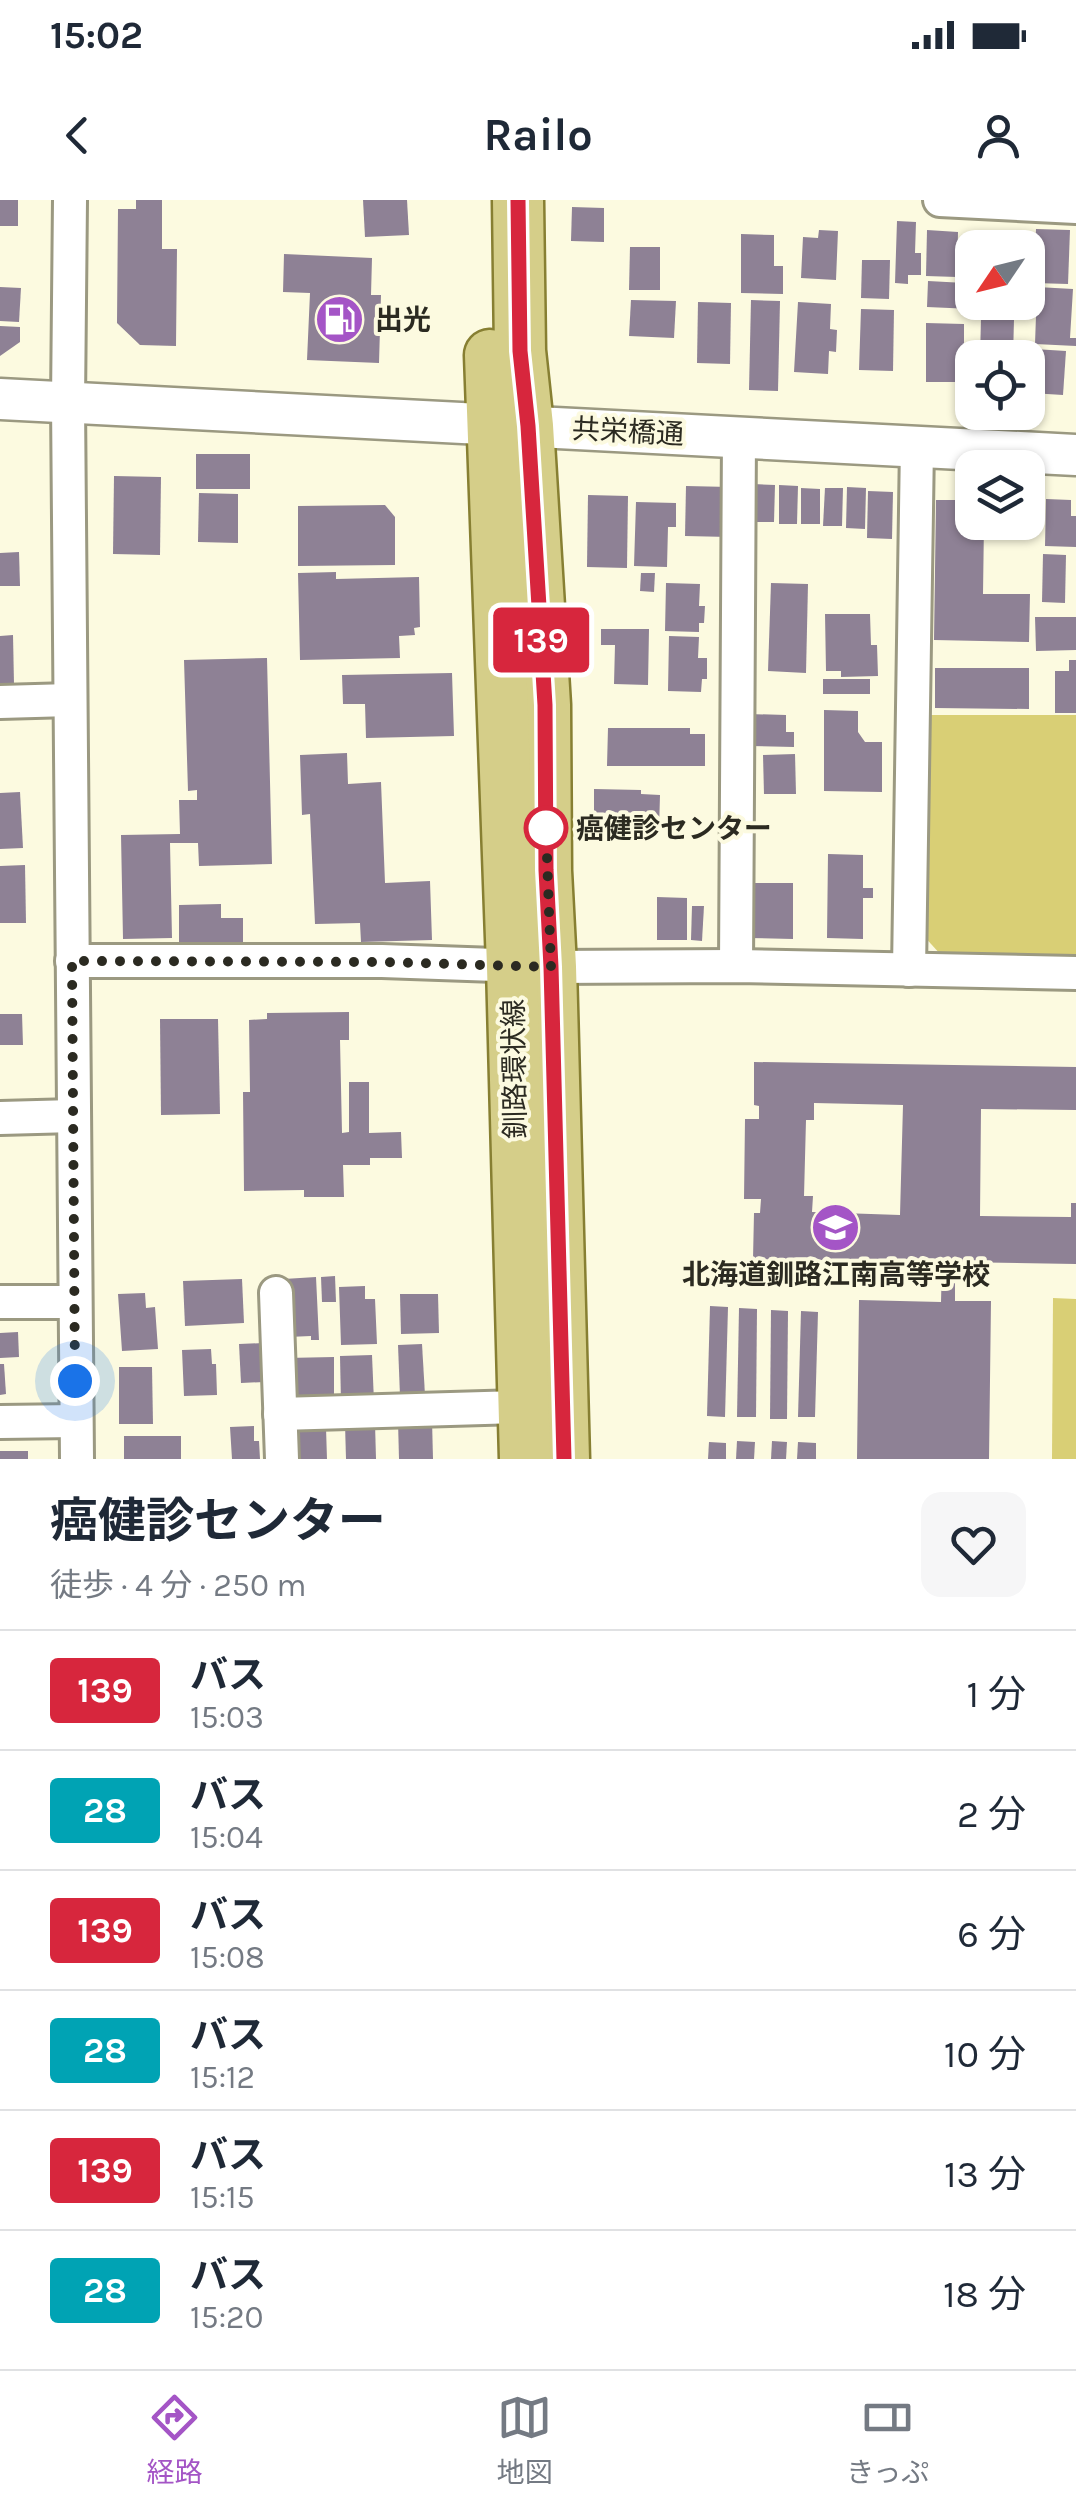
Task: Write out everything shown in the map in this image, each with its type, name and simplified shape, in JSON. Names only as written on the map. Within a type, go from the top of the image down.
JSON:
[{"type":"main road","name":"釧路環状線","points":[[484,200],[545,705],[546,870],[532,966],[522,1406],[525,1459]]},
{"type":"main road","name":"釧路環状線","points":[[510,425],[520,351],[518,200]]},
{"type":"main road","name":"釧路環状線","points":[[532,966],[564,1459]]},
{"type":"street","points":[[70,200],[68,402],[77,1459]]},
{"type":"street","points":[[940,200],[1076,207]]},
{"type":"street","name":"共栄橋通","points":[[0,399],[1076,455]]},
{"type":"street","points":[[736,966],[739,436]]},
{"type":"street","points":[[909,970],[917,446]]},
{"type":"street","points":[[0,702],[70,700]]},
{"type":"street","points":[[72,961],[1076,973]]},
{"type":"street","points":[[0,1118],[74,1116]]},
{"type":"street","points":[[276,1293],[282,1459]]},
{"type":"street","points":[[0,1302],[74,1302]]},
{"type":"street","points":[[280,1414],[522,1406]]},
{"type":"street","points":[[0,1422],[76,1421]]},
{"type":"shaded area","points":[[926,715],[1076,715],[1076,958],[941,955],[922,934]]},
{"type":"shaded area","points":[[1053,1298],[1076,1299],[1076,1459],[1052,1459]]},
{"type":"building","points":[[0,200],[18,200],[18,226],[0,226]]},
{"type":"building","points":[[136,200],[162,200],[162,249],[177,249],[176,346],[140,345],[117,323],[118,209],[136,209]]},
{"type":"building","points":[[363,200],[407,200],[409,235],[365,237]]},
{"type":"building","points":[[572,207],[604,208],[604,242],[571,241]]},
{"type":"building","points":[[897,221],[916,222],[915,253],[921,253],[921,275],[908,275],[908,284],[895,283]]},
{"type":"building","points":[[1036,229],[1070,230],[1068,284],[1045,283],[1045,230]]},
{"type":"building","points":[[819,230],[838,231],[836,280],[801,278],[803,237],[818,238]]},
{"type":"building","points":[[927,230],[955,232],[955,277],[926,276]]},
{"type":"building","points":[[741,234],[774,235],[774,266],[783,266],[783,294],[741,293]]},
{"type":"building","points":[[630,247],[660,247],[660,290],[629,290]]},
{"type":"building","points":[[284,254],[372,258],[371,295],[381,295],[379,363],[307,360],[310,293],[283,292]]},
{"type":"building","points":[[862,260],[890,260],[889,299],[861,298]]},
{"type":"building","points":[[928,281],[955,282],[955,308],[927,307]]},
{"type":"building","points":[[0,287],[21,288],[19,322],[0,321]]},
{"type":"building","points":[[1045,287],[1073,289],[1070,338],[1076,338],[1076,346],[1045,344],[1045,340],[1035,340],[1036,320],[1045,320]]},
{"type":"building","points":[[631,300],[676,301],[674,338],[629,336]]},
{"type":"building","points":[[751,300],[780,301],[778,391],[749,390]]},
{"type":"building","points":[[698,302],[731,303],[730,364],[697,363]]},
{"type":"building","points":[[798,302],[831,304],[830,329],[837,330],[836,352],[829,351],[828,374],[794,372]]},
{"type":"building","points":[[861,309],[894,310],[893,371],[859,370]]},
{"type":"building","points":[[981,320],[1014,320],[1013,340],[980,340]]},
{"type":"building","points":[[926,323],[964,324],[964,340],[955,340],[955,382],[926,382]]},
{"type":"building","points":[[0,326],[20,327],[20,342],[0,356]]},
{"type":"building","points":[[1045,350],[1066,351],[1063,395],[1045,394]]},
{"type":"building","points":[[196,454],[250,454],[250,489],[196,489]]},
{"type":"building","points":[[114,476],[161,477],[160,555],[113,554]]},
{"type":"building","points":[[753,484],[775,485],[774,522],[752,522]]},
{"type":"building","points":[[779,485],[798,486],[797,524],[779,524]]},
{"type":"building","points":[[686,486],[730,487],[729,537],[685,536]]},
{"type":"building","points":[[847,487],[866,488],[865,529],[846,528]]},
{"type":"building","points":[[801,488],[820,489],[820,524],[801,524]]},
{"type":"building","points":[[825,488],[843,488],[842,526],[823,526]]},
{"type":"building","points":[[868,491],[893,492],[892,539],[867,538]]},
{"type":"building","points":[[199,493],[238,494],[238,543],[198,542]]},
{"type":"building","points":[[588,495],[628,496],[627,568],[587,567]]},
{"type":"building","points":[[1046,499],[1071,500],[1071,516],[1076,516],[1076,547],[1045,546]]},
{"type":"building","points":[[936,500],[955,500],[955,540],[984,540],[983,594],[1030,594],[1029,642],[934,640]]},
{"type":"building","points":[[636,502],[676,503],[676,527],[668,527],[667,567],[634,566]]},
{"type":"building","points":[[385,505],[395,517],[395,565],[298,566],[298,506]]},
{"type":"building","points":[[19,552],[20,586],[0,586],[0,553]]},
{"type":"building","points":[[1043,554],[1066,555],[1065,603],[1042,602]]},
{"type":"building","points":[[336,572],[336,579],[419,577],[420,627],[414,628],[415,635],[399,636],[400,658],[300,660],[298,573]]},
{"type":"building","points":[[641,573],[655,573],[654,592],[640,591]]},
{"type":"building","points":[[666,583],[700,584],[699,606],[705,606],[699,632],[665,631]]},
{"type":"building","points":[[771,583],[808,584],[806,673],[768,671]]},
{"type":"building","points":[[825,614],[870,614],[878,676],[841,677],[841,671],[826,671]]},
{"type":"building","points":[[1035,617],[1076,617],[1076,650],[1036,651]]},
{"type":"building","points":[[601,629],[649,629],[648,685],[614,684],[615,645],[601,645]]},
{"type":"building","points":[[13,635],[14,684],[0,685],[0,636]]},
{"type":"building","points":[[669,636],[699,637],[698,658],[707,658],[707,679],[702,679],[701,692],[668,691]]},
{"type":"building","points":[[267,658],[272,864],[199,866],[198,843],[170,843],[172,938],[123,939],[121,835],[180,834],[179,800],[197,800],[197,790],[188,791],[184,660]]},
{"type":"building","points":[[1069,660],[1076,660],[1076,713],[1055,713],[1055,671],[1069,671]]},
{"type":"building","points":[[935,668],[1029,668],[1029,709],[935,708]]},
{"type":"building","points":[[452,673],[454,736],[366,738],[365,704],[343,704],[342,675]]},
{"type":"building","points":[[823,679],[870,679],[870,694],[823,694]]},
{"type":"building","points":[[824,710],[858,711],[858,732],[865,742],[882,742],[882,792],[824,791]]},
{"type":"building","points":[[748,714],[786,715],[786,732],[794,732],[794,747],[748,746]]},
{"type":"building","points":[[608,728],[690,728],[690,734],[705,734],[705,766],[607,766]]},
{"type":"building","points":[[347,753],[348,784],[381,782],[385,883],[430,881],[432,940],[361,942],[360,923],[315,924],[310,814],[302,815],[300,755]]},
{"type":"building","points":[[795,754],[796,794],[764,794],[763,755]]},
{"type":"building","points":[[594,789],[641,790],[641,794],[660,795],[659,830],[594,829]]},
{"type":"building","points":[[20,792],[23,848],[0,849],[0,793]]},
{"type":"building","points":[[828,854],[863,855],[863,888],[873,888],[873,898],[863,898],[863,939],[827,938]]},
{"type":"building","points":[[25,865],[26,923],[0,923],[0,866]]},
{"type":"building","points":[[747,883],[793,883],[793,939],[747,938]]},
{"type":"building","points":[[657,897],[687,898],[687,940],[657,940]]},
{"type":"building","points":[[221,904],[221,918],[243,918],[243,942],[179,943],[179,905]]},
{"type":"building","points":[[692,906],[704,906],[702,941],[691,940]]},
{"type":"building","points":[[349,1012],[349,1040],[340,1040],[342,1133],[349,1132],[349,1082],[369,1082],[369,1133],[401,1132],[402,1158],[370,1158],[370,1165],[343,1165],[344,1197],[304,1197],[304,1190],[244,1191],[243,1092],[250,1092],[249,1020],[267,1019],[267,1013]]},
{"type":"building","points":[[0,1014],[22,1014],[23,1045],[0,1045]]},
{"type":"building","points":[[160,1019],[218,1019],[220,1114],[161,1115]]},
{"type":"building","points":[[754,1062],[1076,1067],[1076,1110],[981,1109],[980,1216],[1071,1217],[1071,1203],[1076,1203],[1076,1264],[955,1262],[955,1301],[991,1301],[989,1459],[857,1459],[859,1300],[941,1302],[942,1262],[753,1259],[754,1213],[760,1213],[761,1199],[744,1199],[745,1119],[759,1119],[759,1106],[754,1105]],"holes":[[[814,1103],[903,1105],[900,1215],[812,1212],[813,1196],[804,1196],[806,1120],[814,1120]]]},
{"type":"building","points":[[335,1276],[336,1302],[322,1302],[321,1277]]},
{"type":"building","points":[[316,1277],[319,1340],[311,1340],[311,1336],[288,1337],[284,1279]]},
{"type":"building","points":[[242,1279],[244,1323],[185,1326],[183,1281]]},
{"type":"building","points":[[365,1286],[365,1299],[375,1299],[377,1344],[341,1345],[339,1287]]},
{"type":"building","points":[[145,1293],[146,1308],[155,1307],[158,1349],[122,1351],[118,1294]]},
{"type":"building","points":[[400,1294],[438,1294],[439,1333],[401,1334]]},
{"type":"building","points":[[710,1306],[728,1307],[725,1417],[707,1416]]},
{"type":"building","points":[[739,1308],[757,1309],[756,1417],[737,1417]]},
{"type":"building","points":[[771,1310],[788,1311],[787,1419],[770,1419]]},
{"type":"building","points":[[801,1311],[818,1312],[815,1417],[798,1417]]},
{"type":"building","points":[[18,1332],[19,1357],[0,1358],[0,1333]]},
{"type":"building","points":[[263,1343],[264,1382],[241,1383],[239,1344]]},
{"type":"building","points":[[422,1344],[425,1395],[400,1396],[398,1345]]},
{"type":"building","points":[[211,1349],[212,1364],[216,1364],[217,1395],[184,1396],[182,1350]]},
{"type":"building","points":[[372,1355],[374,1402],[341,1403],[340,1356]]},
{"type":"building","points":[[334,1357],[334,1394],[328,1394],[328,1399],[288,1400],[286,1358]]},
{"type":"building","points":[[0,1364],[4,1364],[6,1394],[0,1395]]},
{"type":"building","points":[[119,1367],[152,1367],[153,1424],[119,1424]]},
{"type":"building","points":[[432,1420],[433,1459],[399,1459],[398,1421]]},
{"type":"building","points":[[375,1423],[376,1459],[346,1459],[345,1424]]},
{"type":"building","points":[[254,1426],[260,1459],[232,1459],[230,1427]]},
{"type":"building","points":[[326,1428],[327,1459],[292,1459],[291,1429]]},
{"type":"building","points":[[124,1436],[181,1436],[181,1459],[124,1459]]},
{"type":"building","points":[[737,1441],[755,1442],[754,1459],[736,1459]]},
{"type":"building","points":[[772,1441],[787,1442],[786,1459],[771,1459]]},
{"type":"building","points":[[709,1442],[726,1443],[726,1459],[708,1459]]},
{"type":"building","points":[[798,1442],[816,1443],[816,1459],[797,1459]]},
{"type":"building","points":[[0,1451],[28,1451],[28,1459],[0,1459]]},
{"type":"bus line","name":"139","points":[[518,200],[520,351],[545,705],[546,870],[564,1459]]},
{"type":"place","name":"出光","points":[[340,319]]},
{"type":"place","name":"癌健診センター","points":[[546,828]]},
{"type":"place","name":"北海道釧路江南高等学校","points":[[836,1227]]},
{"type":"route","points":[[75,1381],[72,961],[551,967],[546,828]]}]
